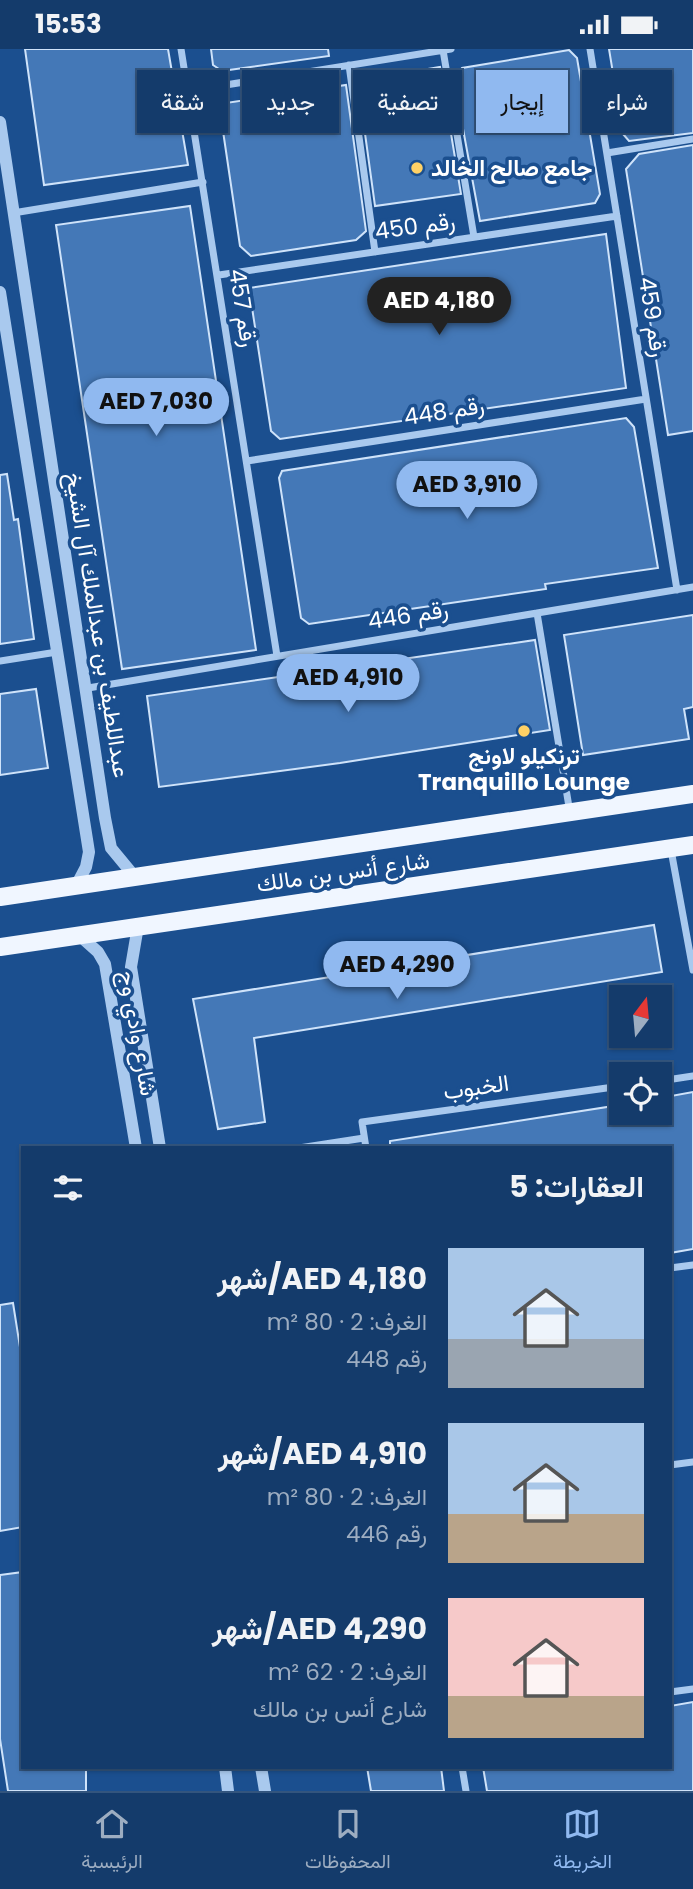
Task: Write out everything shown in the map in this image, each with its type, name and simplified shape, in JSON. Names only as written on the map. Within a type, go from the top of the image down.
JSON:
[{"type":"main road","name":"شارع أنس بن مالك","points":[[0,897],[688,796]]},
{"type":"main road","name":"شارع أنس بن مالك","points":[[0,947],[693,845]]},
{"type":"street","name":"رقم 457","points":[[181,49],[184,70]]},
{"type":"street","name":"رقم 459","points":[[590,49],[677,590]]},
{"type":"street","points":[[228,85],[447,50],[474,237]]},
{"type":"street","points":[[349,65],[375,252]]},
{"type":"street","name":"عبداللطيف بن عبدالملك آل الشيخ","points":[[0,122],[111,848],[135,877]]},
{"type":"street","name":"رقم 457","points":[[195,133],[276,656]]},
{"type":"street","points":[[607,153],[693,139]]},
{"type":"street","points":[[13,213],[203,182]]},
{"type":"street","name":"رقم 450","points":[[219,275],[617,216]]},
{"type":"street","name":"عبداللطيف بن عبدالملك آل الشيخ","points":[[0,292],[89,852],[86,867],[76,886]]},
{"type":"street","name":"رقم 448","points":[[247,461],[646,399]]},
{"type":"street","name":"رقم 446","points":[[88,688],[693,587]]},
{"type":"street","points":[[50,609],[74,605]]},
{"type":"street","points":[[537,613],[570,813]]},
{"type":"street","points":[[0,661],[57,652]]},
{"type":"street","points":[[82,810],[92,822],[101,818],[104,807]]},
{"type":"street","points":[[671,849],[693,969]]},
{"type":"street","name":"شارع وادي وج","points":[[138,926],[131,959],[134,993],[160,1146]]},
{"type":"street","name":"شارع وادي وج","points":[[79,935],[102,958],[136,1146]]},
{"type":"street","points":[[111,997],[134,993]]},
{"type":"street","points":[[672,1079],[693,1076]]},
{"type":"street","name":"الخبوب","points":[[365,1138],[362,1122],[609,1088]]},
{"type":"street","points":[[312,1146],[365,1138],[366,1146]]},
{"type":"street","points":[[672,1268],[693,1265]]},
{"type":"street","points":[[672,1465],[693,1462]]},
{"type":"street","points":[[672,1692],[693,1689]]},
{"type":"street","points":[[225,1769],[228,1791]]},
{"type":"street","points":[[261,1769],[265,1791]]},
{"type":"street","points":[[462,1769],[466,1791]]},
{"type":"building","points":[[25,49],[168,49],[172,70],[137,70],[137,133],[182,133],[188,165],[44,185]]},
{"type":"building","points":[[211,49],[328,49],[329,56],[228,70],[220,70],[213,65]]},
{"type":"building","points":[[609,49],[693,49],[693,133],[629,141],[623,133],[672,133],[672,70],[612,70]]},
{"type":"building","points":[[569,50],[577,58],[582,88],[582,133],[590,133],[600,194],[595,203],[480,221],[462,123],[462,68]]},
{"type":"building","points":[[346,85],[366,231],[356,240],[251,256],[240,246],[223,133],[228,133],[228,103],[242,101],[242,133],[339,133],[339,86]]},
{"type":"building","name":"جامع صالح الخالد","points":[[365,133],[451,133],[461,194],[375,206]]},
{"type":"building","points":[[693,145],[693,431],[668,435],[626,169],[639,154]]},
{"type":"building","points":[[190,206],[256,650],[122,669],[56,225]]},
{"type":"building","points":[[606,234],[626,388],[280,439],[271,431],[249,288]]},
{"type":"building","points":[[626,418],[634,427],[658,568],[545,584],[546,589],[309,624],[301,618],[279,478],[282,471]]},
{"type":"building","points":[[7,474],[14,520],[18,519],[34,639],[0,644],[0,475]]},
{"type":"building","points":[[693,615],[693,707],[684,709],[689,739],[583,755],[564,635]]},
{"type":"building","points":[[535,640],[550,730],[340,763],[159,787],[147,696]]},
{"type":"building","points":[[36,689],[48,768],[0,775],[0,694]]},
{"type":"building","points":[[654,925],[662,972],[254,1038],[265,1122],[218,1129],[193,999]]},
{"type":"building","points":[[693,1092],[693,1249],[672,1253],[672,1146],[390,1146],[390,1141],[609,1107],[609,1125],[672,1125],[672,1096]]},
{"type":"building","points":[[13,1303],[21,1353],[21,1527],[0,1531],[0,1305]]},
{"type":"building","points":[[21,1572],[21,1769],[86,1769],[86,1791],[8,1791],[0,1739],[0,1575]]},
{"type":"building","points":[[693,1702],[693,1791],[487,1791],[483,1769],[672,1769],[672,1706]]},
{"type":"building","points":[[367,1769],[441,1769],[444,1791],[371,1791]]},
{"type":"place","name":"جامع صالح الخالد","points":[[417,168]]},
{"type":"place","name":"ترنكيلو لاونج Tranquillo Lounge","points":[[524,731]]}]
